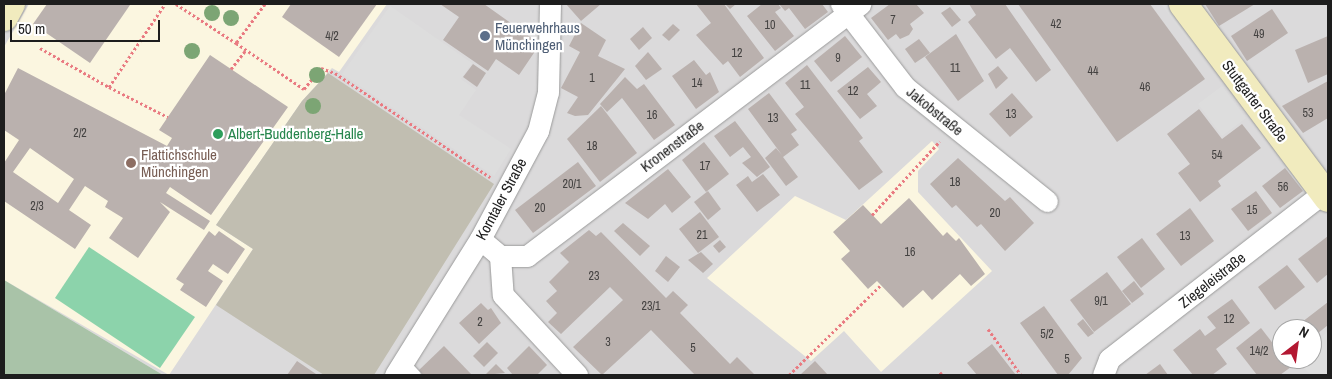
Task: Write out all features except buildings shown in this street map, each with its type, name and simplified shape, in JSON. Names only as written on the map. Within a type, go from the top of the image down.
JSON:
[{"type":"street","points":[[4,17],[11,4]]},
{"type":"street","name":"Korntaler Straße","points":[[404,371],[480,239],[538,130],[546,101],[550,4]]},
{"type":"street","name":"Stuttgarter Straße","points":[[1183,4],[1327,193]]},
{"type":"street","name":"Jakobstraße","points":[[850,7],[905,87],[1047,201]]},
{"type":"street","name":"Kronenstraße","points":[[500,256],[527,256],[850,7]]},
{"type":"street","name":"Ziegeleistraße","points":[[1103,375],[1109,359],[1327,193]]},
{"type":"street","points":[[480,239],[500,256],[503,295],[577,375]]},
{"type":"path","points":[[109,86],[165,4]]},
{"type":"path","points":[[176,4],[304,89],[321,68],[334,73],[507,188]]},
{"type":"path","points":[[236,43],[265,4]]},
{"type":"path","points":[[40,48],[168,117]]},
{"type":"path","points":[[231,70],[246,50]]},
{"type":"path","points":[[872,215],[936,145]]},
{"type":"path","points":[[789,375],[881,285]]},
{"type":"path","points":[[988,329],[1021,375]]},
{"type":"shaded area","points":[[4,4],[1328,4],[1328,375],[163,375],[4,280]]},
{"type":"shaded area","name":"Flattichschule Münchingen","points":[[29,4],[387,4],[339,72],[332,68],[302,101],[216,225],[253,249],[169,375],[4,280],[4,47]]},
{"type":"shaded area","points":[[1161,4],[1169,4],[1198,43],[1193,47]]},
{"type":"shaded area","points":[[390,6],[472,63],[461,79],[476,90],[459,115],[511,149],[494,176],[342,74]]},
{"type":"shaded area","points":[[328,73],[494,184],[374,375],[324,375],[216,305],[253,249],[216,225],[302,101]]},
{"type":"shaded area","points":[[1222,86],[1246,118],[1222,136],[1198,104]]},
{"type":"shaded area","points":[[932,141],[939,149],[918,171],[918,192],[992,271],[881,372],[844,331],[811,361],[707,278],[795,196],[846,220]]},
{"type":"shaded area","points":[[1328,331],[1328,375],[1311,375],[1305,369],[1322,369],[1322,337]]},
{"type":"green space","points":[[89,247],[195,317],[160,368],[55,298]]},
{"type":"green space","points":[[4,280],[163,375],[4,375]]},
{"type":"place","name":"Feuerwehrhaus Münchingen","points":[[485,36]]},
{"type":"place","name":"Albert-Buddenberg-Halle","points":[[218,134]]},
{"type":"place","name":"Flattichschule Münchingen","points":[[131,163]]}]
